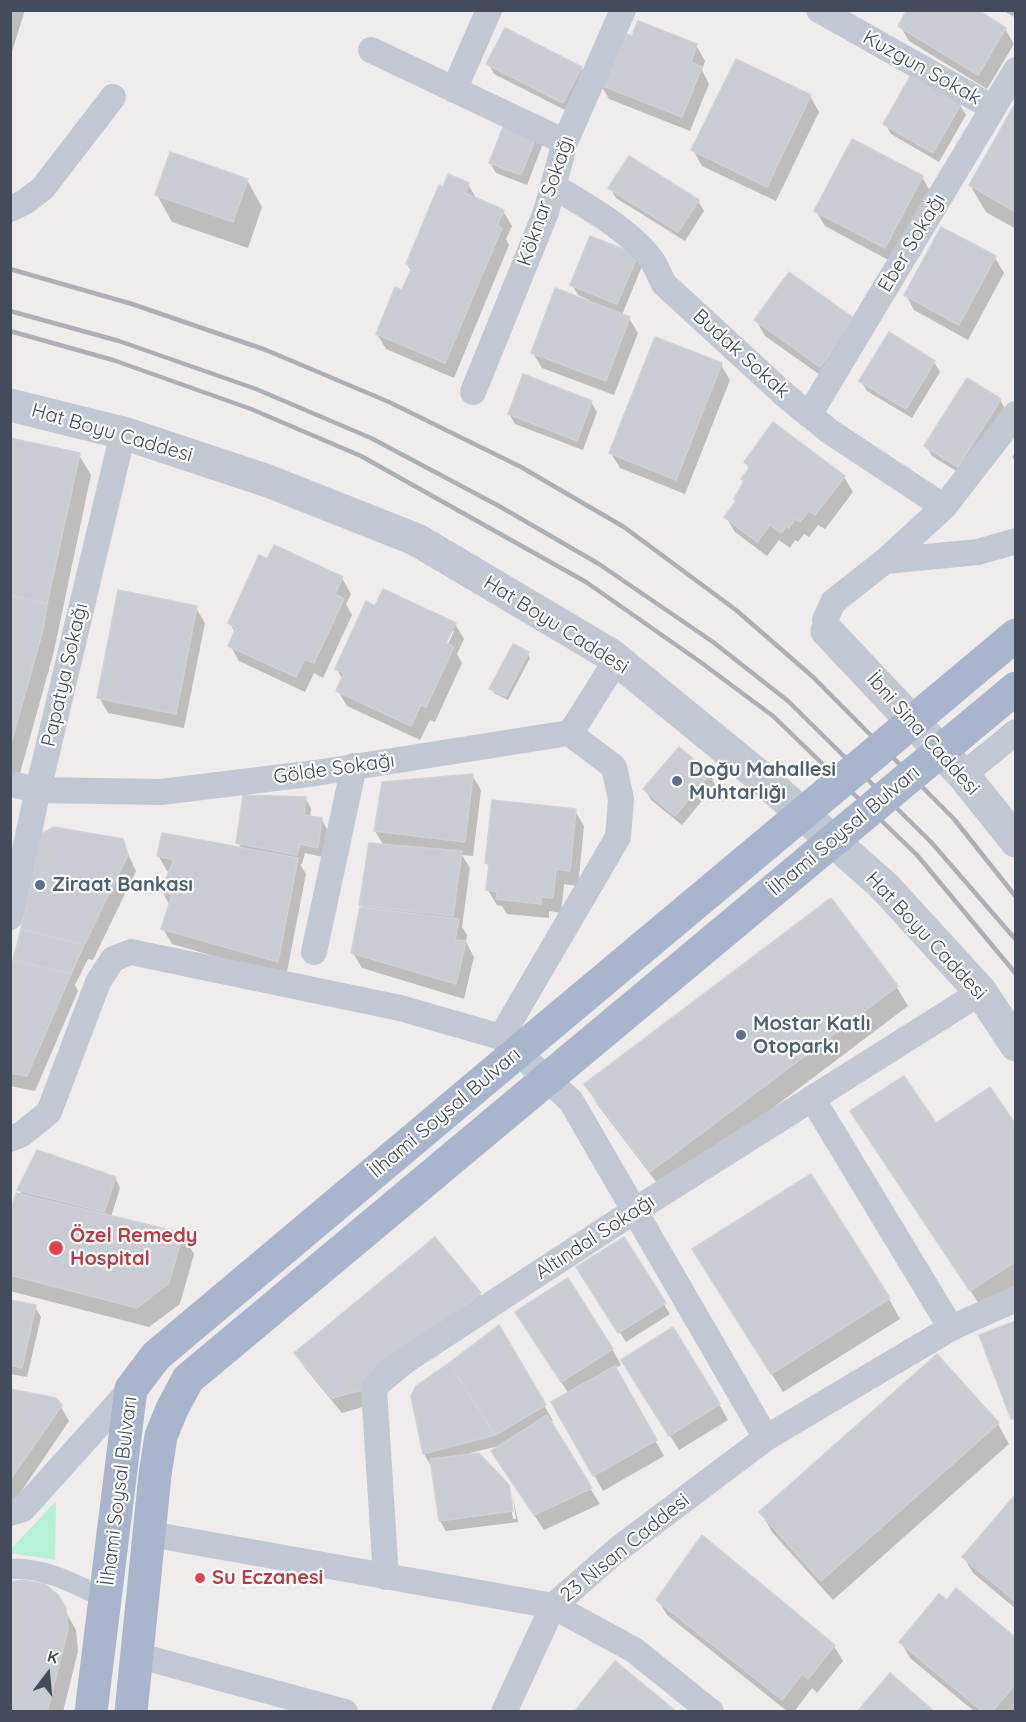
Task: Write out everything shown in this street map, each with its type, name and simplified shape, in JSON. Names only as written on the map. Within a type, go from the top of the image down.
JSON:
[{"type":"main road","name":"İlhami Soysal Bulvarı","points":[[91,1712],[131,1389],[156,1356],[504,1049],[1016,635]]},
{"type":"main road","name":"İlhami Soysal Bulvarı","points":[[131,1712],[161,1436],[188,1379],[1016,688]]},
{"type":"street","points":[[454,90],[489,10]]},
{"type":"street","name":"Köknar Sokağı","points":[[473,392],[546,212],[565,142],[623,10]]},
{"type":"street","name":"Kuzgun Sokak","points":[[819,10],[993,108]]},
{"type":"street","points":[[371,50],[565,142]]},
{"type":"street","name":"Eber Sokağı","points":[[809,415],[1016,70]]},
{"type":"street","points":[[10,208],[26,202],[43,188],[113,97]]},
{"type":"street","name":"Budak Sokak","points":[[553,186],[586,205],[642,249],[652,261],[664,284],[809,415],[829,431],[944,507]]},
{"type":"street","name":"Hat Boyu Caddesi","points":[[10,405],[123,433],[268,481],[417,540],[614,657],[764,780],[884,886],[981,992],[1016,1044]]},
{"type":"street","points":[[827,631],[825,620],[833,602],[885,561],[944,507],[1016,414]]},
{"type":"street","name":"Papatya Sokağı","points":[[10,917],[123,433]]},
{"type":"street","points":[[885,561],[978,552],[1016,541]]},
{"type":"street","name":"İbni Sina Caddesi","points":[[827,631],[963,775],[1016,841]]},
{"type":"street","points":[[504,1049],[618,837],[621,799],[614,767],[569,733],[576,726],[614,657]]},
{"type":"street","points":[[963,775],[1016,732]]},
{"type":"street","name":"Gölde Sokağı","points":[[10,784],[38,790],[161,792],[354,766],[569,733]]},
{"type":"street","points":[[314,952],[354,766]]},
{"type":"street","points":[[10,1139],[22,1134],[48,1112],[98,982],[113,959],[131,952],[400,1008],[504,1049],[571,1101],[766,1438]]},
{"type":"street","name":"Altındal Sokağı","points":[[386,1577],[374,1389],[388,1372],[634,1210],[981,992]]},
{"type":"street","points":[[812,1098],[951,1328]]},
{"type":"street","name":"23 Nisan Caddesi","points":[[150,1534],[553,1606],[616,1551],[766,1438],[951,1328],[1016,1299]]},
{"type":"street","points":[[10,1513],[23,1509],[131,1389]]},
{"type":"street","points":[[10,1569],[23,1568],[57,1576],[102,1597]]},
{"type":"street","points":[[504,1712],[553,1606],[634,1650],[711,1712]]},
{"type":"street","points":[[136,1655],[345,1712]]},
{"type":"green space","points":[[56,1501],[55,1560],[11,1553],[11,1549]]},
{"type":"building","points":[[907,10],[978,10],[1006,28],[978,75],[898,26]]},
{"type":"building","points":[[638,21],[697,44],[691,62],[702,67],[682,117],[598,84],[619,31],[632,36]]},
{"type":"building","points":[[505,28],[582,67],[563,103],[486,64]]},
{"type":"building","points":[[736,59],[811,95],[767,187],[691,150]]},
{"type":"building","points":[[911,75],[961,104],[933,153],[883,124]]},
{"type":"building","points":[[1016,102],[1016,212],[969,185]]},
{"type":"building","points":[[505,122],[537,135],[521,175],[489,163]]},
{"type":"building","points":[[852,139],[923,176],[885,248],[814,211]]},
{"type":"building","points":[[170,152],[248,179],[233,222],[155,195]]},
{"type":"building","points":[[629,156],[699,200],[678,232],[608,188]]},
{"type":"building","points":[[448,174],[469,183],[465,193],[504,210],[497,226],[502,228],[445,363],[376,334],[395,287],[402,290],[412,267],[406,264],[439,185],[443,187]]},
{"type":"building","points":[[941,227],[996,256],[959,325],[904,295]]},
{"type":"building","points":[[590,236],[638,255],[617,304],[570,285]]},
{"type":"building","points":[[789,272],[855,319],[820,367],[754,320]]},
{"type":"building","points":[[555,288],[630,317],[606,381],[531,353]]},
{"type":"building","points":[[889,332],[935,361],[906,409],[859,381]]},
{"type":"building","points":[[655,337],[722,363],[676,480],[609,453]]},
{"type":"building","points":[[523,374],[592,401],[577,441],[508,414]]},
{"type":"building","points":[[967,378],[1001,399],[958,467],[924,446]]},
{"type":"building","points":[[773,422],[845,476],[815,515],[809,511],[800,522],[795,519],[789,528],[786,526],[781,533],[770,525],[757,542],[724,517],[736,501],[734,499],[744,481],[741,479],[750,467],[744,462]]},
{"type":"building","points":[[10,438],[80,453],[47,604],[10,595]]},
{"type":"building","points":[[274,545],[343,577],[335,594],[344,599],[314,663],[305,659],[296,677],[228,646],[236,628],[228,623],[259,555],[267,559]]},
{"type":"building","points":[[383,589],[456,623],[446,643],[454,647],[426,707],[421,705],[411,726],[336,691],[344,673],[335,669],[366,601],[375,606]]},
{"type":"building","points":[[118,590],[197,606],[176,714],[97,698]]},
{"type":"building","points":[[10,595],[47,604],[43,630],[10,747]]},
{"type":"building","points":[[513,644],[529,652],[506,696],[489,689]]},
{"type":"building","name":"Doğu Mahallesi Muhtarlığı","points":[[679,747],[711,773],[675,816],[643,789]]},
{"type":"building","points":[[473,774],[465,842],[374,831],[382,782]]},
{"type":"building","points":[[243,795],[306,797],[304,815],[322,818],[318,848],[300,844],[297,855],[236,843]]},
{"type":"building","points":[[492,800],[576,809],[570,871],[556,869],[553,898],[541,897],[541,904],[496,899],[497,892],[486,890],[489,864],[485,863]]},
{"type":"building","points":[[54,827],[123,839],[128,855],[84,945],[21,929],[41,834]]},
{"type":"building","points":[[162,833],[298,858],[278,962],[161,929],[172,895],[160,891],[174,860],[157,856]]},
{"type":"building","points":[[369,843],[462,851],[453,916],[359,905]]},
{"type":"building","name":"Mostar Katlı Otoparkı","points":[[831,898],[898,986],[650,1172],[584,1084]]},
{"type":"building","points":[[360,907],[459,919],[455,940],[466,941],[456,984],[351,953]]},
{"type":"building","points":[[21,929],[84,945],[71,974],[13,960]]},
{"type":"building","points":[[13,960],[71,974],[27,1076],[10,1073],[10,970]]},
{"type":"building","points":[[904,1076],[936,1123],[990,1087],[1016,1125],[1016,1261],[970,1291],[850,1111]]},
{"type":"building","points":[[37,1150],[116,1177],[104,1212],[17,1190]]},
{"type":"building","points":[[811,1174],[890,1298],[771,1374],[692,1249]]},
{"type":"building","points":[[16,1193],[183,1233],[169,1283],[137,1308],[10,1275],[10,1213]]},
{"type":"building","points":[[435,1237],[481,1293],[365,1389],[332,1398],[294,1353]]},
{"type":"building","points":[[624,1237],[666,1303],[618,1333],[576,1267]]},
{"type":"building","points":[[568,1278],[613,1349],[561,1382],[515,1312]]},
{"type":"building","points":[[10,1300],[36,1305],[22,1368],[10,1365]]},
{"type":"building","points":[[1016,1321],[1016,1418],[1011,1419],[979,1335]]},
{"type":"building","points":[[499,1325],[546,1405],[495,1435],[449,1363]]},
{"type":"building","points":[[673,1327],[720,1404],[669,1436],[621,1360]]},
{"type":"building","points":[[937,1354],[999,1423],[821,1581],[759,1512]]},
{"type":"building","points":[[449,1363],[495,1435],[423,1454],[411,1396],[416,1386]]},
{"type":"building","points":[[615,1366],[657,1440],[593,1476],[551,1402]]},
{"type":"building","points":[[10,1389],[56,1398],[62,1405],[10,1480]]},
{"type":"building","points":[[547,1415],[592,1488],[534,1515],[491,1451]]},
{"type":"building","points":[[479,1453],[509,1485],[513,1511],[439,1521],[430,1459]]},
{"type":"building","points":[[1016,1494],[1016,1602],[962,1557]]},
{"type":"building","points":[[702,1535],[835,1645],[808,1679],[802,1674],[782,1700],[656,1600]]},
{"type":"building","points":[[24,1580],[45,1584],[58,1595],[66,1608],[68,1630],[47,1712],[10,1712],[10,1582]]},
{"type":"building","points":[[956,1588],[1016,1638],[1016,1683],[992,1712],[983,1712],[899,1642],[939,1594],[947,1600]]},
{"type":"building","points":[[615,1661],[677,1712],[574,1712]]},
{"type":"building","points":[[890,1673],[935,1712],[857,1712]]},
{"type":"railway","points":[[10,269],[132,304],[266,350],[389,402],[521,467],[624,527],[736,610],[813,677],[954,819],[1016,897]]},
{"type":"railway","points":[[10,311],[119,341],[256,389],[371,438],[499,506],[599,564],[713,642],[788,701],[931,842],[1016,940]]},
{"type":"railway","points":[[10,331],[113,360],[251,409],[361,456],[586,582],[773,716],[917,855],[1016,974]]},
{"type":"place","name":"Doğu Mahallesi Muhtarlığı","points":[[677,781]]},
{"type":"place","name":"Ziraat Bankası","points":[[40,885]]},
{"type":"place","name":"Mostar Katlı Otoparkı","points":[[741,1035]]},
{"type":"place","name":"Özel Remedy Hospital","points":[[56,1248]]},
{"type":"place","name":"Su Eczanesi","points":[[200,1578]]}]
